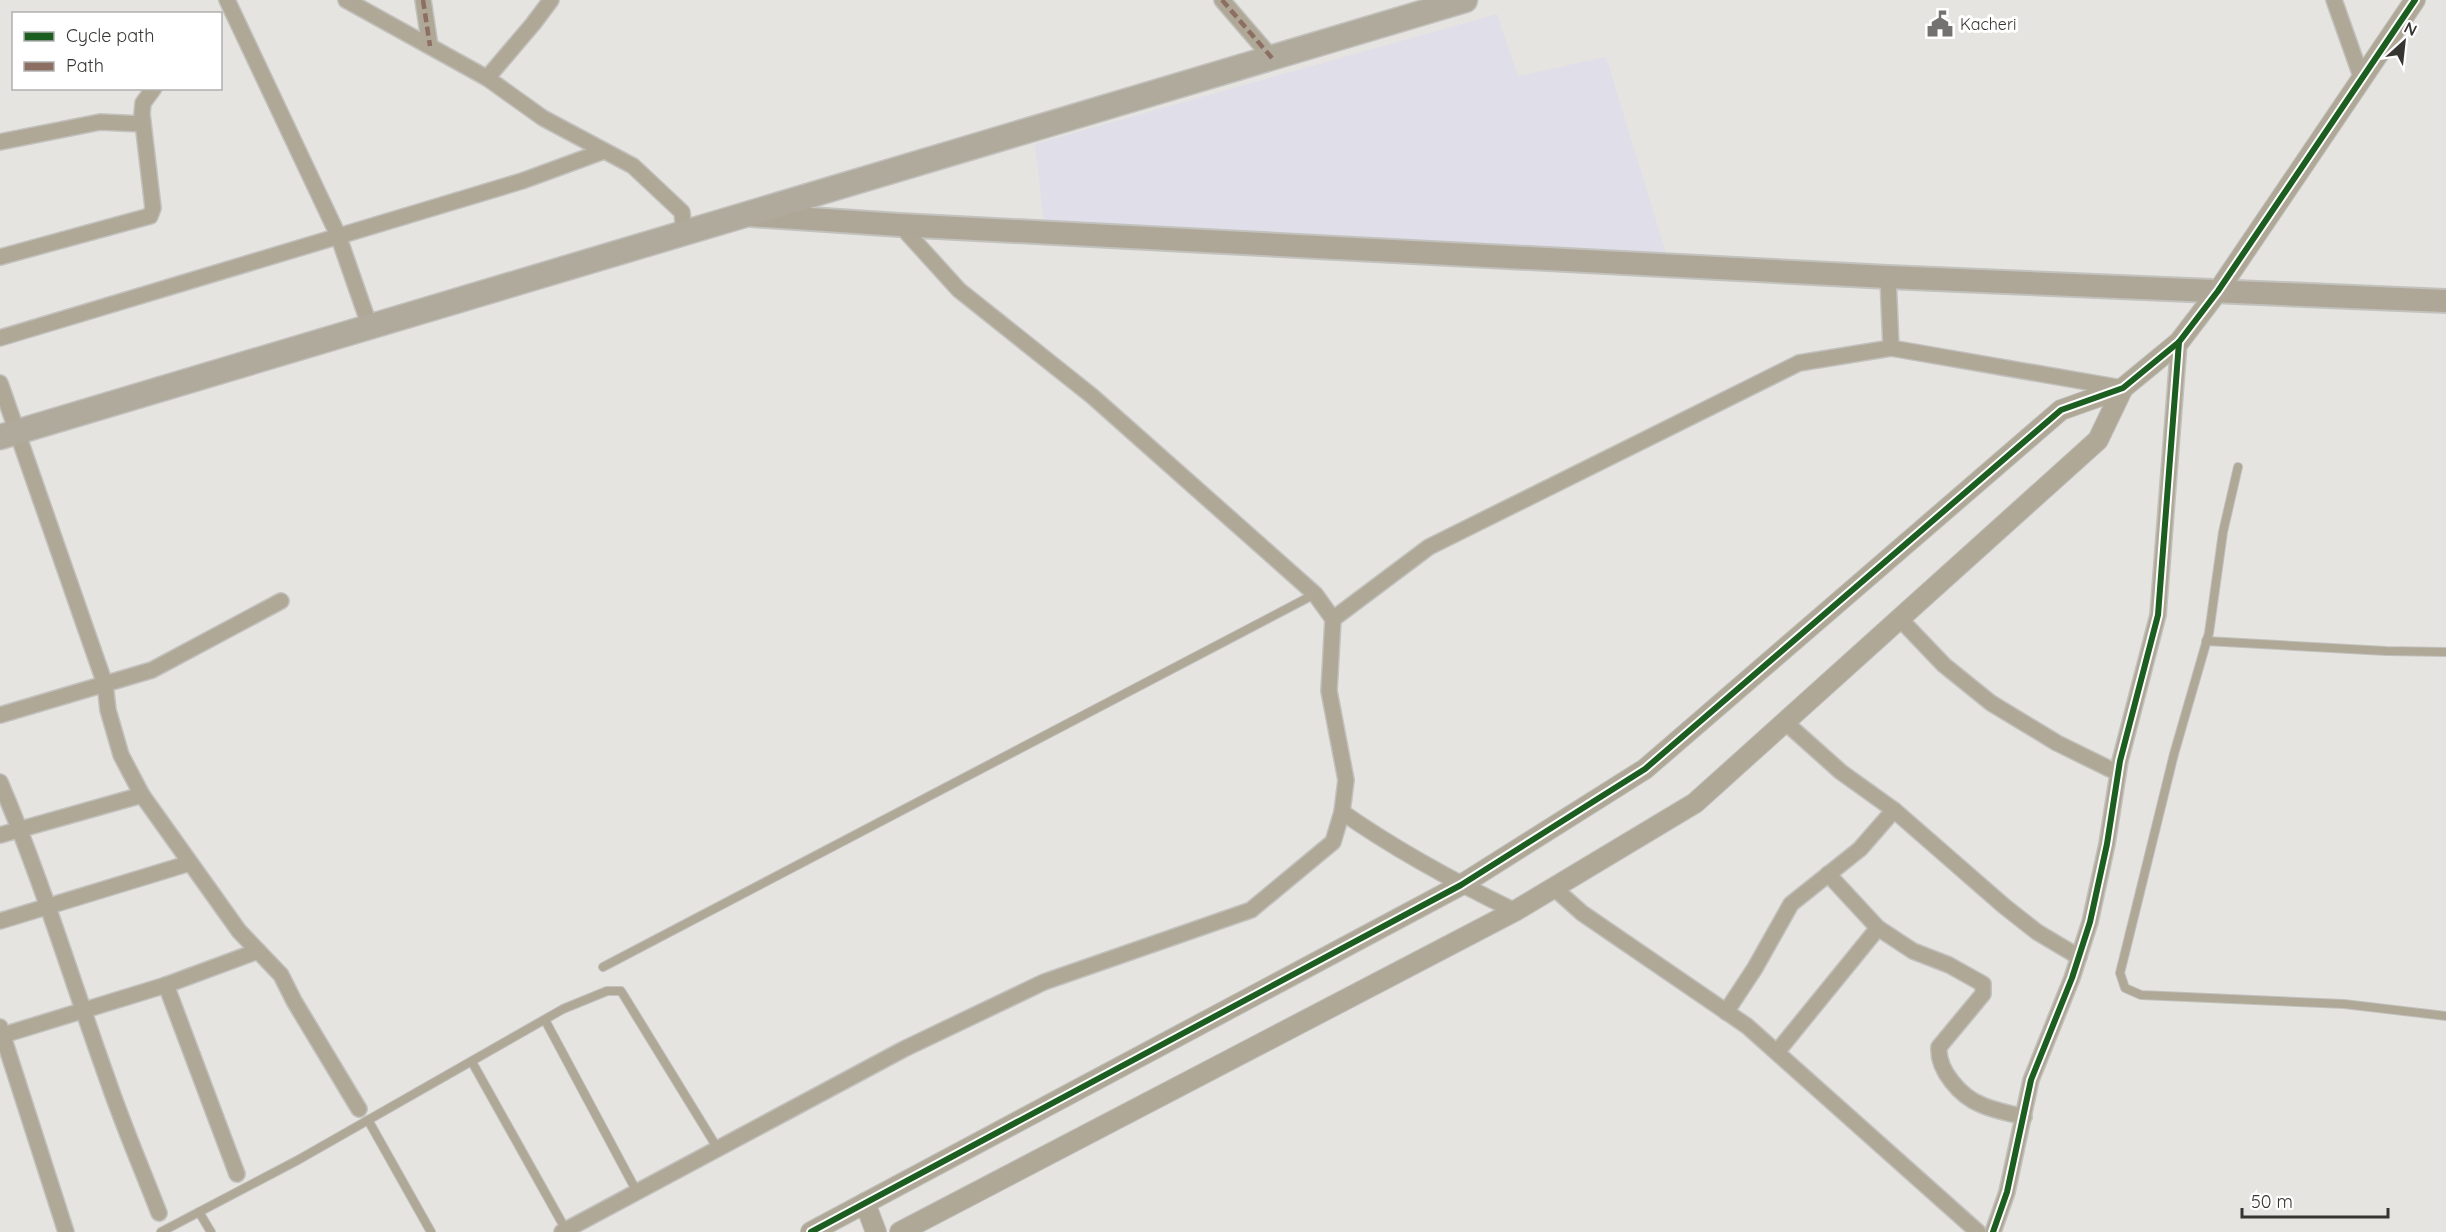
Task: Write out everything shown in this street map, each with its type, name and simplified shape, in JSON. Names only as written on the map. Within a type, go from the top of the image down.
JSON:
[{"type":"main road","points":[[8,435],[1465,0]]},
{"type":"main road","points":[[747,214],[900,225],[1888,277],[2446,301]]},
{"type":"street","points":[[227,0],[338,235],[370,327]]},
{"type":"street","points":[[346,0],[486,78],[543,118],[633,166],[682,212],[684,233]]},
{"type":"street","points":[[423,0],[430,46]]},
{"type":"street","points":[[486,78],[533,24],[550,0]]},
{"type":"street","points":[[1222,0],[1272,58]]},
{"type":"street","points":[[2334,0],[2362,79]]},
{"type":"street","points":[[811,1232],[1461,885],[1644,770],[2061,410],[2123,388],[2179,342],[2218,291],[2415,0]]},
{"type":"street","points":[[222,24],[233,16]]},
{"type":"street","points":[[0,257],[150,216],[153,208],[143,124],[143,103],[153,90]]},
{"type":"street","points":[[0,142],[100,122],[143,124]]},
{"type":"street","points":[[0,338],[522,181],[604,151]]},
{"type":"street","points":[[564,1231],[904,1049],[1044,982],[1251,910],[1333,842],[1342,812],[1346,780],[1329,691],[1333,619],[1315,594],[1092,396],[959,290],[900,225]]},
{"type":"street","points":[[1888,277],[1891,348]]},
{"type":"street","points":[[1992,1232],[2007,1192],[2031,1080],[2079,957],[2090,922],[2108,844],[2118,773],[2158,615],[2179,342]]},
{"type":"street","points":[[1333,619],[1429,547],[1799,363],[1891,348],[2123,388]]},
{"type":"street","points":[[0,384],[8,435],[105,684],[108,710],[121,755],[142,795],[239,931],[281,975],[363,1114]]},
{"type":"street","points":[[900,1232],[1515,911],[1695,803],[2098,440],[2123,388]]},
{"type":"street","points":[[0,716],[152,670],[281,601]]},
{"type":"street","points":[[1900,619],[1944,665],[1991,703],[2057,743],[2118,773]]},
{"type":"street","points":[[1785,722],[1841,772],[1894,810],[2004,906],[2037,932],[2079,957]]},
{"type":"street","points":[[0,782],[48,905],[108,1082],[159,1213]]},
{"type":"street","points":[[0,835],[142,795]]},
{"type":"street","points":[[1726,1012],[1755,968],[1791,904],[1860,849],[1894,810]]},
{"type":"street","points":[[1342,812],[1368,831],[1461,885],[1515,911]]},
{"type":"street","points":[[0,921],[190,863]]},
{"type":"street","points":[[1827,874],[1878,928],[1912,951],[1949,966],[1983,984],[1983,994],[1939,1047],[1941,1066],[1967,1096],[1981,1105],[2024,1117]]},
{"type":"street","points":[[1554,888],[1582,914],[1747,1026],[1978,1232]]},
{"type":"street","points":[[1777,1052],[1878,928]]},
{"type":"street","points":[[64,1231],[1,1033],[85,1012],[258,951]]},
{"type":"street","points":[[166,985],[237,1174]]},
{"type":"street","points":[[865,1203],[876,1232]]},
{"type":"lane","points":[[2238,467],[2223,532],[2206,641],[2174,754],[2120,973],[2125,988],[2141,995],[2344,1004],[2446,1016]]},
{"type":"lane","points":[[603,967],[1315,594]]},
{"type":"lane","points":[[2206,641],[2446,652]]},
{"type":"lane","points":[[161,1232],[199,1212],[363,1114],[472,1062],[563,1009],[607,991],[621,991],[718,1149]]},
{"type":"lane","points":[[545,1020],[637,1192]]},
{"type":"lane","points":[[472,1062],[564,1231]]},
{"type":"lane","points":[[363,1114],[431,1232]]},
{"type":"lane","points":[[199,1212],[211,1232]]},
{"type":"shaded area","points":[[1497,14],[1518,76],[1606,57],[1666,253],[1044,224],[1035,144]]},
{"type":"marked path","points":[[423,0],[430,46]]},
{"type":"marked path","points":[[1222,0],[1272,58]]},
{"type":"cycle path","points":[[811,1232],[1461,885],[1645,769],[2061,410],[2123,388],[2179,342],[2218,291],[2415,0]]},
{"type":"cycle path","points":[[1993,1232],[2007,1192],[2031,1080],[2072,978],[2090,922],[2107,844],[2120,761],[2158,615],[2179,342]]},
{"type":"place","name":"Kacheri","points":[[1940,24]]}]
